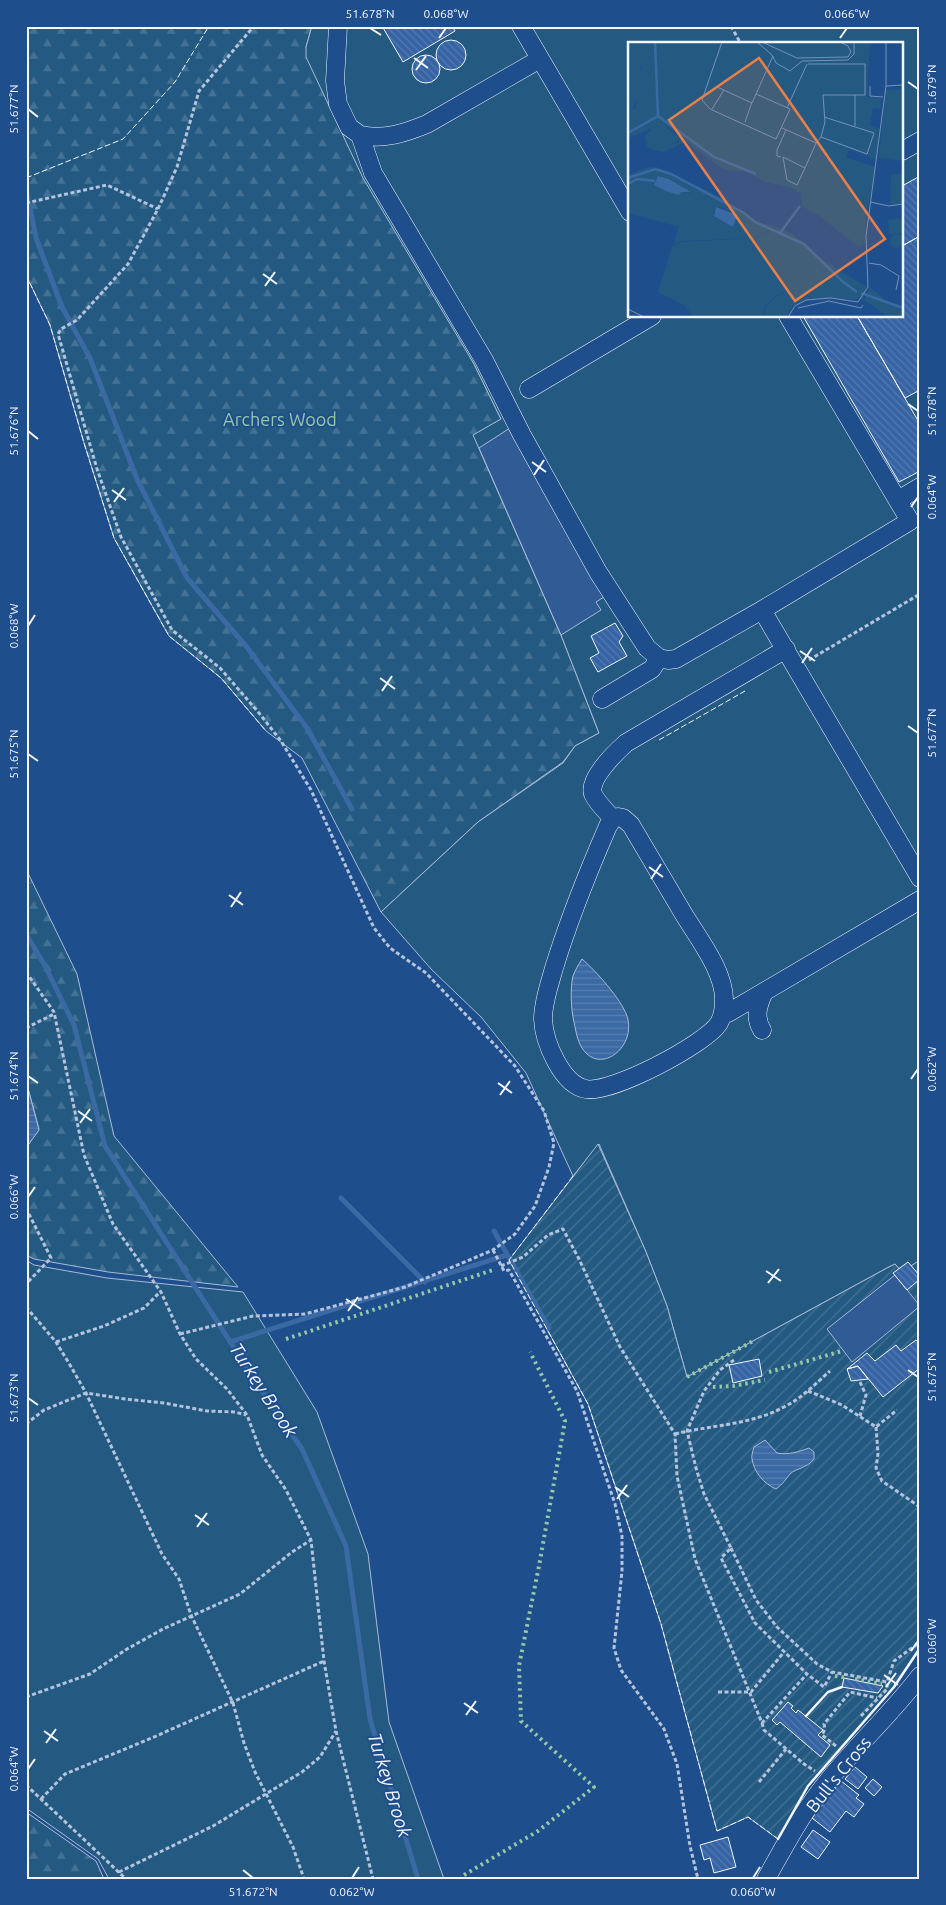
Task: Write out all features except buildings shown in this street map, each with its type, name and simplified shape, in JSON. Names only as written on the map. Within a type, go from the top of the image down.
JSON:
[{"type":"street","points":[[338,26],[335,81],[338,104],[349,128],[360,135],[370,137],[393,136],[427,124],[540,59]]},
{"type":"street","points":[[521,26],[628,209]]},
{"type":"street","points":[[360,135],[373,173],[484,360],[522,435],[598,572],[647,648],[659,658],[676,659],[910,521],[789,318]]},
{"type":"street","points":[[904,150],[920,141]]},
{"type":"street","points":[[529,389],[649,318]]},
{"type":"street","points":[[898,500],[920,487]]},
{"type":"street","points":[[762,610],[920,878]]},
{"type":"street","points":[[613,819],[594,796],[592,789],[598,775],[626,743],[786,649]]},
{"type":"street","points":[[602,699],[652,670],[659,658]]},
{"type":"street","points":[[623,818],[631,825],[718,971],[725,999],[724,1012],[719,1024],[688,1048],[642,1073],[599,1089],[588,1090],[573,1084],[564,1074],[549,1045],[543,1019],[551,980],[574,908],[613,819],[623,818]]},
{"type":"street","points":[[724,1012],[728,1013],[920,900]]},
{"type":"street","points":[[762,1030],[758,1024],[757,1016],[758,1005],[764,992]]},
{"type":"street","name":"Bull's Cross","points":[[766,1879],[789,1838],[820,1791],[903,1698],[920,1676]]},
{"type":"path","points":[[180,1334],[254,1316],[305,1314],[405,1287],[493,1250],[515,1234],[535,1206],[549,1167],[554,1143],[544,1111],[515,1066],[426,973],[390,948],[374,928],[311,790],[281,741],[259,712],[220,668],[172,630],[121,537],[97,469],[58,334],[61,329],[77,320],[128,264],[178,168],[198,91],[254,26]]},
{"type":"path","points":[[731,26],[740,42]]},
{"type":"path","points":[[26,203],[107,186],[158,209]]},
{"type":"path","points":[[26,972],[54,1014],[84,1155],[113,1224],[161,1292],[180,1334],[196,1359],[227,1389],[247,1415],[262,1455],[286,1490],[311,1540],[324,1661],[336,1731],[373,1879]]},
{"type":"path","points":[[26,1028],[54,1014]]},
{"type":"path","points":[[26,1208],[51,1258],[26,1284]]},
{"type":"path","points":[[501,1266],[523,1257],[548,1235],[563,1229],[620,1347],[675,1434],[677,1476],[695,1559],[751,1692],[764,1730],[814,1772],[819,1766]]},
{"type":"path","points":[[493,1250],[504,1271],[509,1270],[577,1391],[615,1504],[622,1536],[622,1571],[614,1648],[621,1670],[664,1729],[677,1764],[690,1846],[698,1879]]},
{"type":"path","points":[[56,1342],[104,1326],[144,1308],[161,1292]]},
{"type":"path","points":[[26,1307],[56,1342],[86,1393],[162,1554],[179,1579],[191,1615],[233,1703],[254,1772],[293,1847],[304,1879]]},
{"type":"path","points":[[734,1360],[720,1370],[704,1391],[687,1431],[704,1494],[756,1600],[777,1627],[817,1664],[832,1672],[887,1682]]},
{"type":"path","points":[[675,1434],[718,1427],[763,1416],[783,1408],[808,1391],[830,1371]]},
{"type":"path","points":[[860,1382],[866,1395],[860,1416]]},
{"type":"path","points":[[808,1391],[842,1405],[876,1427]]},
{"type":"path","points":[[26,1424],[44,1410],[86,1393],[124,1399],[164,1402],[207,1411],[235,1412],[247,1415]]},
{"type":"path","points":[[876,1427],[897,1410]]},
{"type":"path","points":[[876,1427],[878,1454],[876,1468],[882,1481],[920,1507]]},
{"type":"path","points":[[26,1696],[90,1674],[127,1649],[163,1629],[240,1594],[292,1552],[311,1540]]},
{"type":"path","points":[[731,1548],[721,1558],[755,1624],[807,1674],[824,1687],[832,1672]]},
{"type":"path","points":[[859,1719],[887,1689],[887,1682],[894,1661],[920,1642]]},
{"type":"path","points":[[751,1692],[784,1652]]},
{"type":"path","points":[[41,1799],[65,1774],[233,1703],[324,1661]]},
{"type":"path","points":[[762,1723],[807,1674]]},
{"type":"path","points":[[718,1692],[751,1692]]},
{"type":"path","points":[[836,1746],[822,1735],[825,1729],[824,1724],[850,1692],[877,1698]]},
{"type":"path","points":[[119,1872],[214,1826],[302,1772],[320,1757],[336,1731]]},
{"type":"path","points":[[833,1750],[842,1739]]},
{"type":"path","points":[[759,1782],[786,1749]]},
{"type":"path","points":[[26,1785],[126,1879]]},
{"type":"green space","name":"Archers Wood","points":[[26,26],[312,26],[306,47],[474,364],[501,419],[474,435],[561,635],[599,733],[575,746],[563,762],[478,822],[381,912],[302,758],[266,731],[221,678],[169,636],[114,538],[50,325],[26,275]]},
{"type":"green space","points":[[312,26],[920,26],[920,1260],[902,1272],[895,1264],[887,1268],[687,1377],[667,1306],[646,1252],[599,1144],[573,1176],[526,1073],[481,1017],[432,970],[381,912],[478,822],[563,763],[575,746],[599,733],[561,635],[473,435],[501,419],[474,364],[363,178],[306,57],[306,47]]},
{"type":"green space","points":[[26,869],[77,974],[114,1136],[238,1287],[108,1272],[34,1259],[26,1255],[26,1148],[39,1129],[26,1081]]},
{"type":"green space","points":[[598,1144],[646,1252],[667,1306],[687,1377],[887,1268],[895,1264],[902,1272],[920,1260],[920,1648],[894,1687],[808,1786],[778,1839],[748,1817],[717,1831],[661,1624],[588,1404],[509,1260]]},
{"type":"green space","points":[[26,1260],[34,1265],[107,1278],[243,1292],[317,1412],[368,1554],[389,1722],[444,1879],[109,1879],[98,1859],[26,1808]]},
{"type":"green space","points":[[26,1812],[96,1861],[104,1879],[26,1879]]},
{"type":"shaded area","points":[[510,428],[607,595],[596,602],[601,610],[561,635],[479,448]]},
{"type":"shaded area","points":[[582,959],[608,986],[627,1016],[629,1027],[627,1038],[615,1054],[607,1058],[598,1059],[590,1056],[582,1048],[577,1035],[572,1011],[571,987],[574,974]]},
{"type":"shaded area","points":[[26,1081],[39,1130],[26,1148]]},
{"type":"shaded area","points":[[895,1275],[920,1306],[852,1362],[827,1329]]},
{"type":"shaded area","points":[[765,1440],[777,1453],[793,1453],[809,1448],[814,1452],[814,1459],[808,1465],[792,1472],[776,1489],[760,1477],[752,1459],[754,1447]]},
{"type":"waterway","points":[[26,188],[36,238],[62,307],[90,358],[137,479],[187,578],[246,646],[307,728],[352,809]]},
{"type":"waterway","name":"Turkey Brook","points":[[26,934],[44,964],[74,1025],[105,1146],[252,1376],[302,1449],[346,1546],[370,1719],[418,1879]]},
{"type":"waterway","points":[[341,1198],[425,1282]]},
{"type":"waterway","points":[[494,1231],[549,1328]]},
{"type":"waterway","points":[[230,1342],[507,1255]]},
{"type":"hedge","points":[[286,1339],[493,1270]]},
{"type":"hedge","points":[[687,1377],[755,1340]]},
{"type":"hedge","points":[[769,1372],[842,1351]]},
{"type":"hedge","points":[[464,1875],[538,1831],[594,1787],[521,1721],[519,1666],[565,1421],[530,1352]]},
{"type":"hedge","points":[[713,1387],[733,1386],[765,1380]]},
{"type":"hedge","points":[[835,1676],[848,1678]]},
{"type":"hedge","points":[[855,1679],[882,1684]]},
{"type":"fence","points":[[26,178],[123,139],[175,82],[209,26]]},
{"type":"fence","points":[[26,275],[50,325],[114,538],[169,636],[221,678],[266,731]]},
{"type":"fence","points":[[659,740],[745,691]]},
{"type":"fence","points":[[573,1176],[509,1260],[588,1404],[661,1624],[717,1831],[748,1817],[778,1839]]},
{"type":"wall","points":[[778,1839],[808,1786],[894,1687],[920,1648]]},
{"type":"wall","points":[[806,1716],[828,1692],[842,1687]]}]
